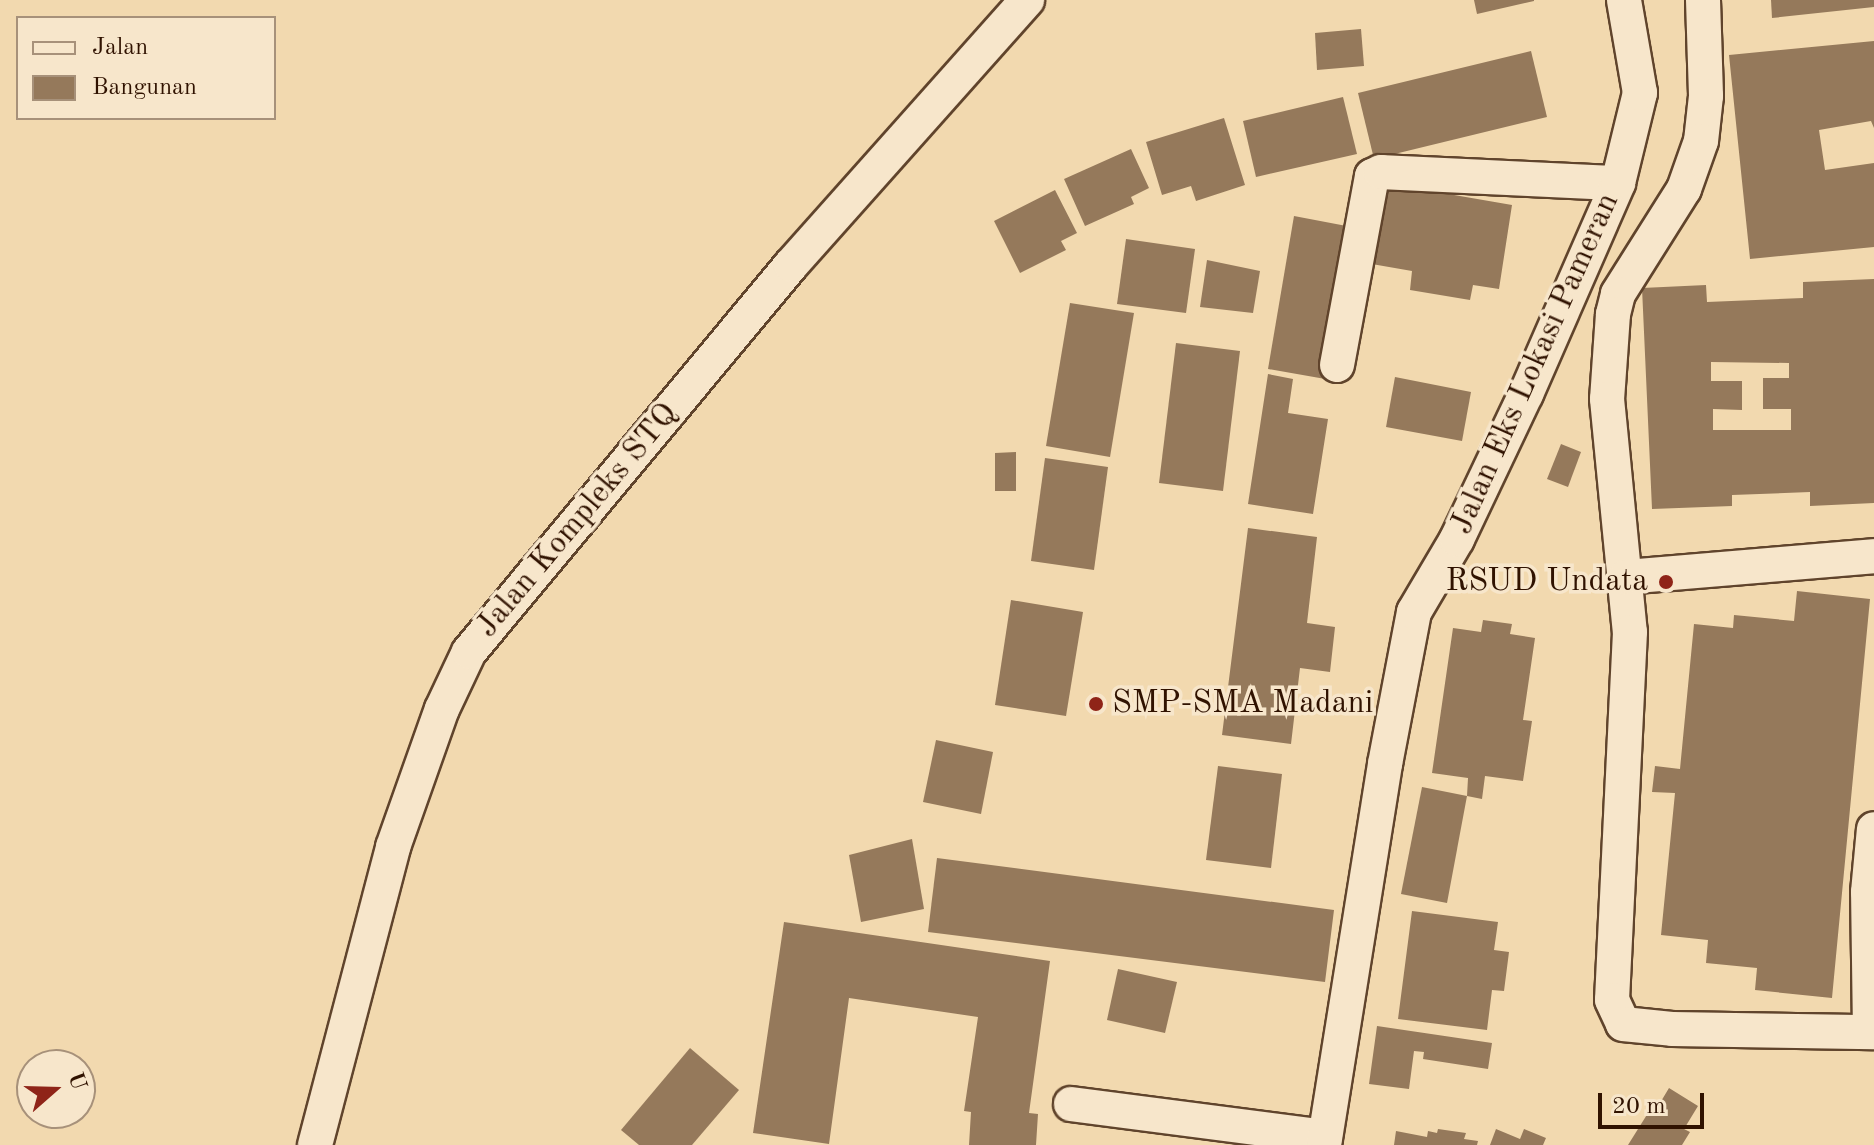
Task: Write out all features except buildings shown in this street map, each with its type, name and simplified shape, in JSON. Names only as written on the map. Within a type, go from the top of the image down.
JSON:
[{"type":"street","name":"Jalan Kompleks STQ","points":[[315,1145],[393,847],[442,709],[469,652],[791,265],[1027,0]]},
{"type":"street","name":"Jalan Eks Lokasi Pameran","points":[[1324,1141],[1414,612],[1457,539],[1520,407],[1618,183],[1640,93],[1624,0]]},
{"type":"street","points":[[1703,0],[1706,96],[1701,141],[1684,189],[1618,294],[1613,314],[1607,399],[1630,632],[1612,1000],[1623,1024],[1672,1029],[1872,1032],[1868,892],[1874,829]]},
{"type":"street","points":[[1337,365],[1372,176],[1381,172],[1618,183]]},
{"type":"street","points":[[1626,577],[1874,556]]},
{"type":"street","points":[[1071,1104],[1324,1141]]},
{"type":"place","name":"RSUD Undata","points":[[1666,582]]},
{"type":"place","name":"SMP-SMA Madani","points":[[1096,704]]}]
